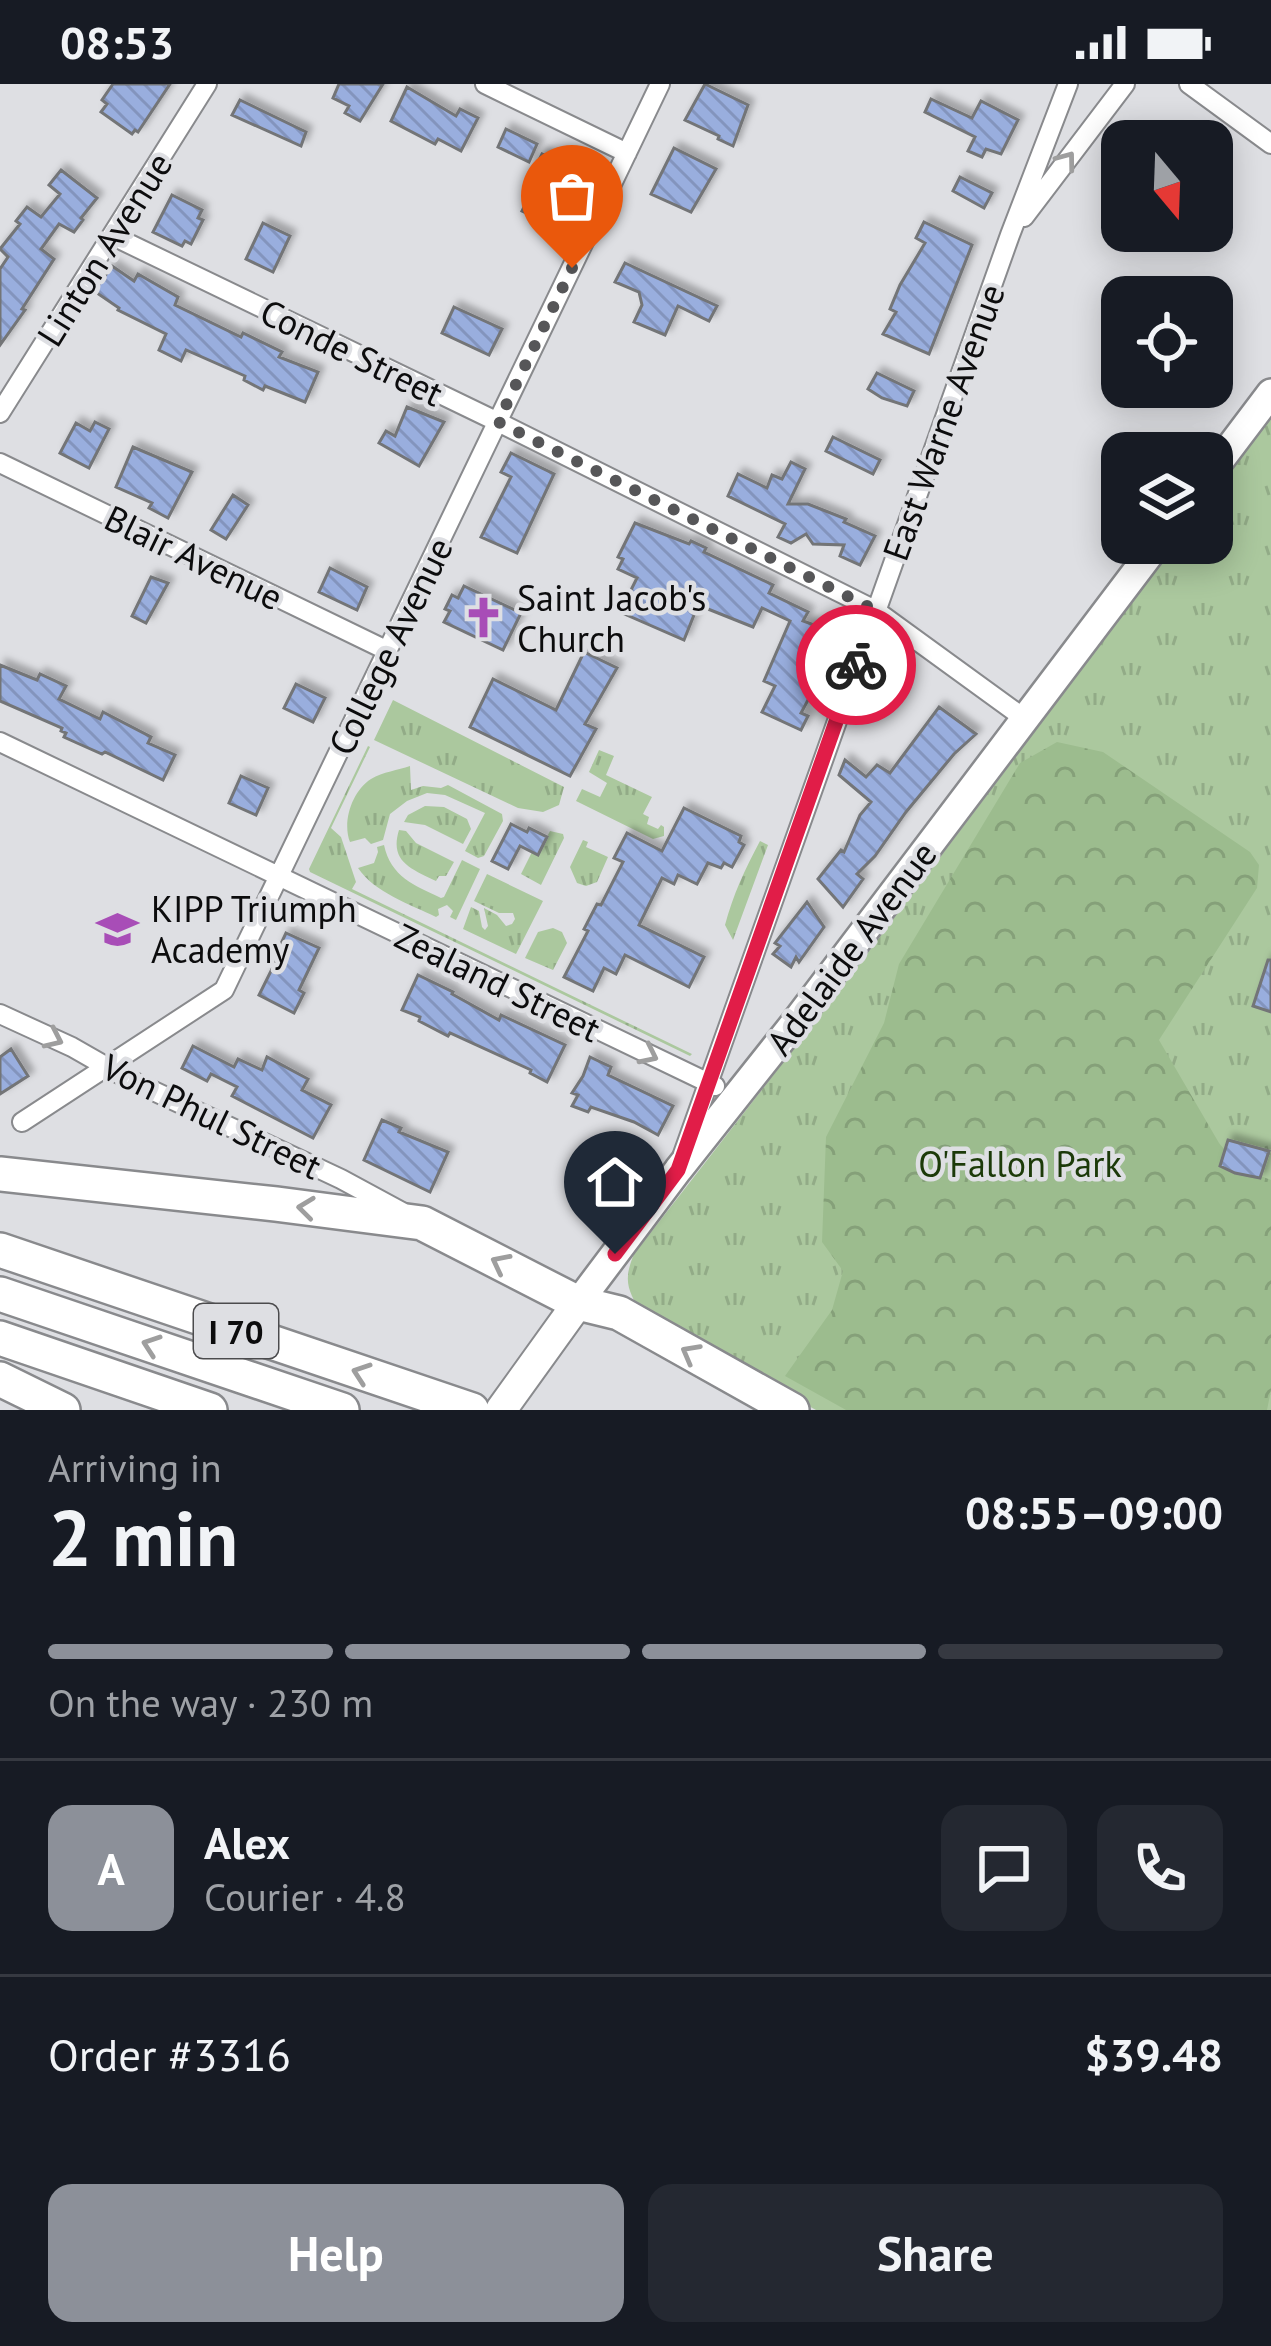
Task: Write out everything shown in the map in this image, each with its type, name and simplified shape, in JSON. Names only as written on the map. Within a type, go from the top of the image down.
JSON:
[{"type":"highway","points":[[0,1174],[422,1223],[578,1303],[619,1313],[792,1410]]},
{"type":"highway","name":"I 70","points":[[0,1250],[472,1410]]},
{"type":"highway","points":[[0,1294],[342,1410]]},
{"type":"highway","name":"I 70","points":[[0,1338],[209,1410]]},
{"type":"highway","points":[[0,1379],[63,1410]]},
{"type":"main road","points":[[1233,443],[1271,393]]},
{"type":"main road","name":"Adelaide Avenue","points":[[501,1410],[678,1170],[800,1017],[1142,564]]},
{"type":"street","name":"Linton Avenue","points":[[0,413],[208,84]]},
{"type":"street","points":[[484,84],[627,153]]},
{"type":"street","name":"College Avenue","points":[[22,1122],[224,990],[660,84]]},
{"type":"street","name":"East Warne Avenue","points":[[678,1170],[875,610],[1068,84]]},
{"type":"street","points":[[1010,235],[1125,84]]},
{"type":"street","points":[[1190,84],[1271,144]]},
{"type":"street","name":"Conde Street","points":[[113,236],[875,610],[1025,719]]},
{"type":"street","name":"Blair Avenue","points":[[0,463],[388,651]]},
{"type":"street","name":"Zealand Street","points":[[0,742],[736,1096]]},
{"type":"street","name":"Von Phul Street","points":[[0,1014],[422,1223]]},
{"type":"green space","name":"O'Fallon Park","points":[[1271,414],[1271,1410],[816,1410],[642,1316],[629,1286],[634,1254],[1161,564],[1233,564],[1233,466]]},
{"type":"green space","points":[[393,700],[564,787],[559,805],[543,812],[518,808],[374,740]]},
{"type":"green space","name":"O'Fallon Park","points":[[1057,742],[1103,752],[1250,852],[1259,865],[1257,888],[1159,1040],[1219,1143],[1240,1168],[1271,1180],[1271,1390],[1267,1410],[846,1410],[785,1376],[832,1310],[843,1271],[822,1242],[826,1137],[884,1023],[899,964],[1020,763]]},
{"type":"green space","points":[[368,746],[331,828],[341,837],[356,882],[352,889],[692,1054],[310,872]]},
{"type":"green space","points":[[599,750],[614,756],[606,775],[652,797],[643,814],[649,817],[647,824],[664,827],[664,836],[653,839],[576,801],[582,789],[600,797],[607,783],[589,772]]},
{"type":"green space","points":[[410,766],[411,790],[448,785],[502,814],[503,821],[484,856],[465,851],[485,813],[445,795],[427,793],[390,814],[383,840],[350,842],[348,816],[364,784]]},
{"type":"green space","points":[[425,806],[444,807],[467,819],[471,829],[463,844],[425,825],[404,822]]},
{"type":"green space","points":[[399,830],[454,862],[446,876],[436,881],[405,863],[397,850]]},
{"type":"green space","points":[[550,831],[564,838],[541,885],[521,874]]},
{"type":"green space","points":[[583,840],[588,842],[586,847],[608,857],[597,882],[586,886],[577,883],[570,867]]},
{"type":"green space","points":[[760,841],[768,845],[733,940],[725,925]]},
{"type":"green space","points":[[384,845],[398,872],[441,898],[462,860],[480,869],[456,920],[450,917],[453,911],[447,905],[438,909],[436,917],[365,877],[358,868],[374,863],[377,847]]},
{"type":"green space","points":[[487,874],[543,901],[516,954],[463,929],[471,907],[479,911],[485,930],[484,908],[506,926],[515,919],[513,913],[499,913],[474,901]]},
{"type":"green space","points":[[553,928],[562,932],[567,943],[553,970],[525,958],[538,932]]},
{"type":"building","points":[[113,84],[170,84],[132,134],[101,112],[107,104],[102,100]]},
{"type":"building","points":[[339,84],[383,84],[360,121],[345,113],[349,106],[333,98]]},
{"type":"building","points":[[705,84],[748,105],[733,146],[685,120]]},
{"type":"building","points":[[407,87],[456,116],[460,109],[478,118],[461,151],[438,139],[435,144],[391,121]]},
{"type":"building","points":[[931,99],[972,118],[981,101],[1018,120],[1001,154],[986,149],[982,157],[968,151],[975,137],[925,112]]},
{"type":"building","points":[[240,100],[306,132],[301,146],[232,115]]},
{"type":"building","points":[[506,129],[537,144],[529,162],[498,147]]},
{"type":"building","points":[[674,148],[716,169],[691,212],[651,194]]},
{"type":"building","points":[[542,154],[563,163],[547,204],[562,212],[554,226],[522,211],[538,179],[531,176]]},
{"type":"building","points":[[61,170],[97,198],[74,232],[59,224],[41,249],[54,259],[0,345],[0,269],[8,257],[0,249],[27,207],[41,217],[60,194],[49,185]]},
{"type":"building","points":[[960,177],[992,193],[984,208],[953,191]]},
{"type":"building","points":[[172,195],[202,210],[198,218],[203,220],[191,244],[185,241],[182,246],[153,232]]},
{"type":"building","points":[[924,222],[972,245],[929,354],[883,334],[896,312],[890,309],[900,285],[925,243],[916,238]]},
{"type":"building","points":[[263,223],[290,236],[273,272],[246,259]]},
{"type":"building","points":[[625,263],[717,306],[709,321],[678,306],[665,335],[634,322],[642,305],[639,292],[615,282]]},
{"type":"building","points":[[112,266],[134,281],[138,274],[178,297],[175,305],[318,372],[305,402],[265,386],[263,390],[244,380],[245,376],[186,350],[181,361],[159,350],[166,334],[118,310],[94,291]]},
{"type":"building","points":[[454,307],[502,329],[489,355],[442,333]]},
{"type":"building","points":[[877,373],[914,391],[907,406],[868,389]]},
{"type":"building","points":[[407,407],[444,422],[419,466],[379,443],[386,431],[395,436]]},
{"type":"building","points":[[95,422],[109,429],[89,468],[60,453],[76,423],[90,431]]},
{"type":"building","points":[[833,437],[880,460],[873,474],[826,451]]},
{"type":"building","points":[[133,447],[192,472],[168,518],[149,508],[152,503],[116,487]]},
{"type":"building","points":[[511,453],[554,474],[517,553],[481,537],[511,477],[501,472]]},
{"type":"building","points":[[791,462],[805,469],[788,504],[808,504],[875,536],[860,565],[840,556],[844,545],[813,544],[806,534],[791,543],[778,537],[785,524],[728,496],[738,474],[767,488],[772,475],[782,479]]},
{"type":"building","points":[[233,495],[248,505],[226,539],[211,530]]},
{"type":"building","points":[[635,523],[706,548],[704,552],[773,585],[769,593],[808,612],[803,621],[831,631],[836,645],[811,682],[815,687],[801,713],[808,716],[801,730],[762,712],[775,686],[764,681],[790,621],[762,608],[753,627],[698,605],[684,640],[620,612],[637,578],[618,569],[623,559],[618,557]]},
{"type":"building","points":[[330,568],[367,587],[357,610],[319,592]]},
{"type":"building","points":[[151,577],[168,583],[146,623],[132,616]]},
{"type":"building","name":"Saint Jacob's Church","points":[[464,586],[521,613],[503,650],[444,622],[452,595],[458,598]]},
{"type":"building","points":[[584,652],[617,668],[585,724],[596,729],[570,776],[470,727],[493,679],[556,710]]},
{"type":"building","points":[[0,665],[66,686],[59,699],[100,719],[103,712],[151,737],[148,743],[175,755],[163,780],[64,737],[62,728],[0,701]]},
{"type":"building","points":[[296,684],[325,698],[313,722],[284,708]]},
{"type":"building","points":[[939,707],[976,734],[954,754],[857,874],[863,879],[843,907],[818,879],[844,852],[871,802],[839,775],[845,760],[866,777],[877,765],[890,773]]},
{"type":"building","points":[[241,776],[268,788],[256,815],[229,803]]},
{"type":"building","points":[[684,808],[741,836],[739,842],[744,845],[732,867],[708,863],[697,884],[678,875],[674,884],[662,878],[639,925],[704,957],[689,987],[625,955],[616,974],[604,968],[593,991],[564,977],[588,931],[584,929],[623,862],[614,858],[627,833],[662,851]]},
{"type":"building","points":[[511,824],[547,837],[538,855],[520,846],[508,869],[492,861]]},
{"type":"building","points":[[807,902],[824,927],[791,967],[773,954],[780,946],[775,943]]},
{"type":"building","points":[[286,933],[319,948],[294,1013],[259,995]]},
{"type":"building","points":[[1271,960],[1271,1012],[1253,1006]]},
{"type":"building","points":[[418,975],[499,1020],[501,1015],[565,1045],[547,1082],[531,1070],[448,1036],[402,1010]]},
{"type":"building","points":[[193,1046],[234,1067],[238,1059],[262,1070],[267,1057],[308,1079],[302,1090],[331,1105],[313,1138],[232,1096],[237,1087],[211,1074],[207,1081],[182,1068]]},
{"type":"building","points":[[11,1049],[28,1076],[0,1094],[0,1057]]},
{"type":"building","points":[[590,1057],[611,1067],[608,1075],[673,1106],[658,1135],[591,1107],[588,1112],[572,1106],[578,1095],[572,1093]]},
{"type":"building","points":[[382,1120],[448,1152],[430,1192],[364,1160]]},
{"type":"building","points":[[1228,1140],[1269,1151],[1260,1178],[1220,1166]]},
{"type":"way so far","points":[[572,268],[498,422],[875,610],[856,665]]},
{"type":"place","name":"Saint Jacob's Church","points":[[483,618]]},
{"type":"place","name":"KIPP Triumph Academy","points":[[117,929]]},
{"type":"route","points":[[615,1254],[678,1170],[856,665]]}]
